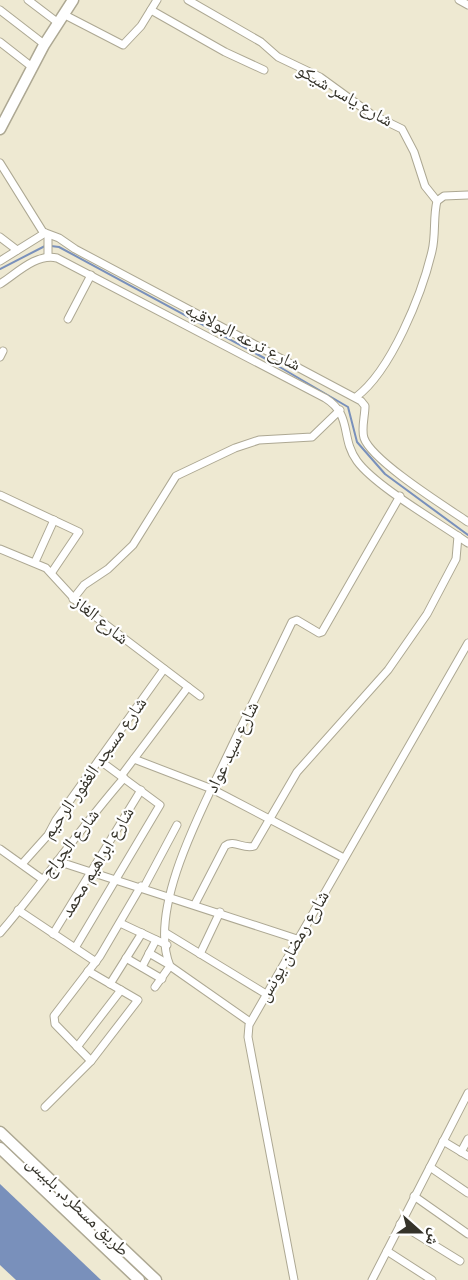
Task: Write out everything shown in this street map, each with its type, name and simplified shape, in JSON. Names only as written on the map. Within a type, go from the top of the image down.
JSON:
[{"type":"main road","points":[[0,129],[44,44],[73,0]]},
{"type":"main road","name":"طريق مسطرد, بلبيس","points":[[0,1132],[156,1280]]},
{"type":"main road","name":"طريق مسطرد, بلبيس","points":[[0,1148],[139,1280]]},
{"type":"street","points":[[28,0],[60,18],[123,45],[141,26],[157,0]]},
{"type":"street","name":"شارع ياسر شيكو","points":[[188,0],[261,42],[278,57],[321,77],[371,114],[402,129],[414,152],[424,186],[437,201]]},
{"type":"street","points":[[459,0],[468,5]]},
{"type":"street","points":[[0,10],[44,44]]},
{"type":"street","points":[[151,10],[206,42],[264,70]]},
{"type":"street","points":[[0,42],[32,67]]},
{"type":"street","name":"شارع ترعه البولاقيه","points":[[0,163],[47,236],[59,238],[75,249],[356,397]]},
{"type":"street","points":[[468,195],[444,196],[437,201],[432,249],[412,307],[372,384],[356,397],[365,406],[363,432],[369,447],[396,471],[468,522]]},
{"type":"street","points":[[0,261],[47,236],[48,254],[0,284]]},
{"type":"street","points":[[0,237],[17,250]]},
{"type":"street","name":"شارع ترعه البولاقيه","points":[[48,254],[325,398],[340,411]]},
{"type":"street","points":[[68,319],[91,275]]},
{"type":"street","points":[[73,599],[84,585],[108,569],[133,545],[176,476],[235,448],[260,440],[312,437],[340,411],[356,460],[370,475],[468,543]]},
{"type":"street","points":[[0,495],[78,531],[80,534],[52,572]]},
{"type":"street","name":"شارع سيد عواد","points":[[169,965],[166,933],[170,896],[187,841],[292,622],[297,620],[319,633],[322,632],[400,496]]},
{"type":"street","points":[[34,561],[54,520]]},
{"type":"street","points":[[195,904],[225,846],[232,843],[252,848],[297,772],[387,670],[427,614],[456,560],[458,536]]},
{"type":"street","name":"شارع الغاز","points":[[0,549],[34,561],[52,572],[73,599],[200,696]]},
{"type":"street","name":"شارع رمضان يونس","points":[[294,1280],[248,1037],[250,1022],[468,643]]},
{"type":"street","name":"شارع مسجد الغفور الرحيم","points":[[22,864],[48,835],[164,669]]},
{"type":"street","name":"شارع الجراج","points":[[0,933],[72,844],[81,827],[122,777],[188,687]]},
{"type":"street","points":[[75,948],[160,807],[159,802],[99,759]]},
{"type":"street","points":[[134,759],[212,789],[270,817],[344,858]]},
{"type":"street","name":"شارع ابراهيم محمد","points":[[53,934],[141,790]]},
{"type":"street","points":[[91,1062],[53,1019],[96,962],[177,825]]},
{"type":"street","points":[[0,849],[42,879]]},
{"type":"street","points":[[57,861],[220,912],[297,939]]},
{"type":"street","points":[[18,910],[96,962]]},
{"type":"street","points":[[200,954],[220,912]]},
{"type":"street","points":[[120,923],[166,945]]},
{"type":"street","points":[[110,984],[142,933]]},
{"type":"street","points":[[166,933],[266,994]]},
{"type":"street","points":[[142,967],[156,940]]},
{"type":"street","points":[[149,954],[169,965],[250,1022]]},
{"type":"street","points":[[126,958],[162,979]]},
{"type":"street","points":[[155,987],[169,965]]},
{"type":"street","points":[[45,1107],[91,1062],[138,1000],[88,971]]},
{"type":"street","points":[[77,1047],[121,990]]},
{"type":"street","points":[[372,1280],[443,1141],[465,1106],[468,1094]]},
{"type":"street","points":[[460,1152],[468,1139]]},
{"type":"street","points":[[443,1141],[468,1156]]},
{"type":"street","points":[[430,1167],[468,1193]]},
{"type":"street","points":[[414,1196],[468,1234]]},
{"type":"street","points":[[400,1224],[460,1262]]},
{"type":"street","points":[[387,1251],[432,1280]]},
{"type":"water","points":[[0,1184],[101,1280],[16,1280],[0,1265]]},
{"type":"waterway","points":[[0,269],[45,246]]},
{"type":"waterway","points":[[51,246],[59,247],[266,359],[348,407],[357,442],[385,474],[468,535]]}]
